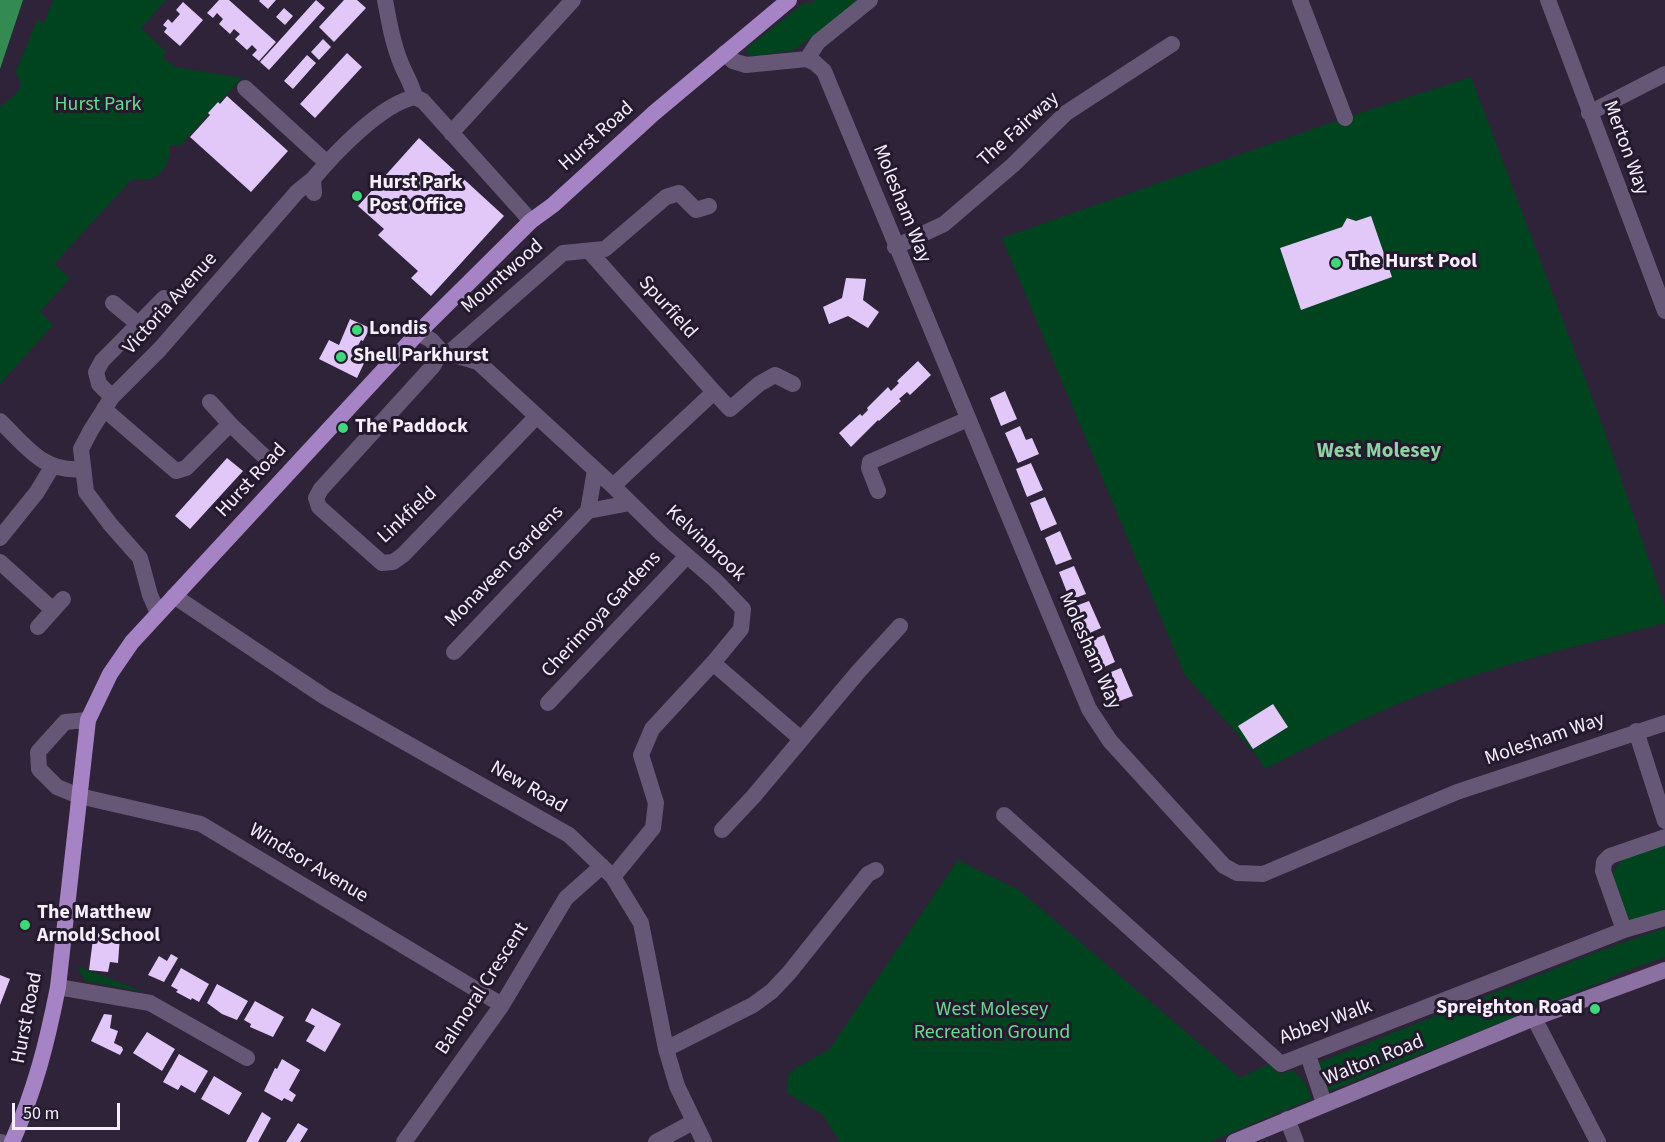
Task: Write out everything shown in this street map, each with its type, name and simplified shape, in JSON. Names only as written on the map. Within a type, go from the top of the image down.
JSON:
[{"type":"main road","name":"Hurst Road","points":[[12,1142],[26,1112],[41,1067],[58,987],[88,720],[110,674],[132,642],[158,613],[418,333],[531,221],[553,205],[654,113],[789,0]]},
{"type":"main road","name":"Walton Road","points":[[1234,1142],[1534,1018],[1665,970]]},
{"type":"street","points":[[385,0],[393,38],[402,67],[412,86],[414,97],[423,101],[531,221]]},
{"type":"street","points":[[451,133],[573,0]]},
{"type":"street","points":[[725,53],[733,61],[746,64],[807,59],[818,42],[870,0]]},
{"type":"street","points":[[1300,0],[1345,118]]},
{"type":"street","name":"Merton Way","points":[[1548,0],[1665,311]]},
{"type":"street","name":"The Fairway","points":[[895,247],[944,224],[1013,165],[1066,113],[1172,44]]},
{"type":"street","name":"Molesham Way","points":[[807,59],[816,63],[824,71],[895,247],[1089,709],[1110,741],[1224,866],[1237,873],[1263,874],[1457,792],[1665,723]]},
{"type":"street","points":[[1589,113],[1665,74]]},
{"type":"street","points":[[245,88],[327,163]]},
{"type":"street","name":"Victoria Avenue","points":[[82,469],[81,450],[108,403],[160,349],[297,192],[314,186],[327,163],[364,127],[397,104],[414,97]]},
{"type":"street","name":"Mountwood","points":[[446,352],[563,253],[605,249],[666,197],[679,193],[696,210],[709,206]]},
{"type":"street","name":"Spurfield","points":[[589,251],[730,408],[759,384],[775,375],[793,384]]},
{"type":"street","points":[[164,298],[102,361],[96,372],[108,403],[176,471],[186,468],[230,424]]},
{"type":"street","points":[[113,303],[137,323]]},
{"type":"street","name":"Kelvinbrook","points":[[418,333],[446,352],[478,362],[715,580],[743,609],[741,629],[652,729],[641,755],[656,803],[653,828],[607,872]]},
{"type":"street","name":"Linkfield","points":[[446,352],[321,489],[316,498],[319,507],[382,563],[393,562],[403,555],[536,417]]},
{"type":"street","points":[[613,486],[714,392]]},
{"type":"street","points":[[210,402],[269,461]]},
{"type":"street","points":[[878,491],[868,468],[870,462],[968,419]]},
{"type":"street","points":[[0,422],[40,459],[52,467],[69,470],[82,469],[86,492],[140,558],[150,595],[158,613]]},
{"type":"street","points":[[0,538],[38,492],[52,467]]},
{"type":"street","name":"Monaveen Gardens","points":[[454,652],[588,511],[595,470]]},
{"type":"street","name":"Monaveen Gardens","points":[[588,511],[630,503]]},
{"type":"street","name":"Cherimoya Gardens","points":[[548,703],[687,556]]},
{"type":"street","points":[[0,562],[58,604],[38,627]]},
{"type":"street","name":"New Road","points":[[174,596],[325,697],[569,835],[607,872],[641,923],[666,1049],[677,1086],[704,1142]]},
{"type":"street","points":[[722,830],[900,626]]},
{"type":"street","points":[[713,663],[801,739]]},
{"type":"street","name":"Windsor Avenue","points":[[88,720],[65,722],[38,752],[39,769],[57,788],[79,796],[201,824],[502,1005]]},
{"type":"street","points":[[1636,731],[1665,821]]},
{"type":"street","name":"Abbey Walk","points":[[1004,815],[1281,1064],[1624,930],[1665,918]]},
{"type":"street","points":[[1624,930],[1603,871],[1604,862],[1610,856],[1665,837]]},
{"type":"street","points":[[666,1049],[753,1005],[772,992],[868,874],[876,870]]},
{"type":"street","name":"Balmoral Crescent","points":[[404,1142],[502,1005],[566,898],[607,872]]},
{"type":"street","points":[[58,987],[150,1003],[247,1058]]},
{"type":"street","points":[[1534,1018],[1598,1142]]},
{"type":"street","points":[[1308,1055],[1324,1104]]},
{"type":"street","points":[[1287,1119],[1296,1142]]},
{"type":"street","points":[[656,1142],[693,1122]]},
{"type":"green space","name":"Hurst Park","points":[[53,0],[166,0],[141,28],[166,52],[162,57],[175,67],[242,78],[181,145],[170,145],[168,161],[160,173],[148,179],[132,179],[54,264],[70,278],[40,312],[53,325],[0,384],[0,107],[17,93],[21,84],[16,72],[37,20],[44,23]]},
{"type":"green space","points":[[815,0],[860,0],[796,49],[749,55],[748,47],[807,1],[810,4]]},
{"type":"green space","points":[[1471,77],[1602,424],[1665,606],[1665,623],[1536,657],[1441,687],[1373,715],[1265,769],[1258,757],[1185,675],[1002,238],[1333,122]]},
{"type":"green space","points":[[1665,845],[1665,911],[1633,921],[1626,918],[1611,878],[1615,869],[1620,862],[1632,854]]},
{"type":"green space","name":"West Molesey Recreation Ground","points":[[958,860],[1019,890],[1240,1078],[1269,1064],[1279,1074],[1293,1070],[1304,1081],[1312,1099],[1209,1142],[840,1142],[822,1114],[787,1093],[788,1075],[796,1068],[829,1050]]},
{"type":"green space","points":[[1665,928],[1665,957],[1620,973],[1330,1091],[1321,1078],[1320,1062],[1594,953]]},
{"type":"green space","points":[[77,966],[144,992],[85,981]]},
{"type":"shaded area","points":[[0,0],[23,0],[0,69]]},
{"type":"building","points":[[219,0],[229,0],[276,42],[259,61],[252,55],[257,50],[252,45],[247,50],[235,39],[240,34],[234,29],[230,34],[219,24],[223,19],[217,13],[213,18],[207,13]]},
{"type":"building","points":[[260,0],[276,0],[268,9]]},
{"type":"building","points":[[316,0],[325,8],[269,70],[260,62]]},
{"type":"building","points":[[344,0],[357,0],[366,8],[334,42],[319,27]]},
{"type":"building","points":[[183,2],[203,20],[180,46],[164,32],[167,28],[163,25],[168,19],[172,23],[180,14],[176,10]]},
{"type":"building","points":[[284,8],[293,16],[285,25],[276,17]]},
{"type":"building","points":[[323,39],[331,47],[319,60],[311,52]]},
{"type":"building","points":[[347,53],[362,67],[315,118],[300,104]]},
{"type":"building","points":[[307,55],[316,63],[293,89],[284,81]]},
{"type":"building","points":[[227,96],[288,151],[251,192],[190,137],[210,115],[208,113]]},
{"type":"building","points":[[419,138],[504,216],[431,296],[411,278],[418,271],[378,235],[384,229],[358,206]]},
{"type":"building","name":"The Hurst Pool","points":[[1371,216],[1392,277],[1301,310],[1280,248],[1342,227],[1347,218],[1356,221]]},
{"type":"building","points":[[846,278],[866,279],[863,300],[879,312],[868,328],[848,316],[829,324],[823,307],[842,298]]},
{"type":"building","name":"Shell Parkhurst","points":[[350,319],[370,328],[354,353],[366,359],[357,378],[319,359],[329,340],[339,345]]},
{"type":"building","points":[[918,361],[931,375],[910,395],[907,392],[899,399],[901,401],[851,447],[839,433],[860,414],[862,416],[888,387],[891,391],[899,383],[897,381]]},
{"type":"building","points":[[1005,391],[1017,419],[1001,426],[990,398]]},
{"type":"building","points":[[1020,426],[1026,440],[1032,438],[1039,454],[1018,463],[1005,433]]},
{"type":"building","points":[[227,458],[243,471],[190,529],[175,516]]},
{"type":"building","points":[[1031,463],[1043,490],[1027,497],[1016,469]]},
{"type":"building","points":[[1045,497],[1057,524],[1041,531],[1030,503]]},
{"type":"building","points":[[1060,531],[1072,559],[1056,565],[1045,538]]},
{"type":"building","points":[[1074,566],[1086,594],[1070,600],[1059,572]]},
{"type":"building","points":[[1089,601],[1101,628],[1085,635],[1073,607]]},
{"type":"building","points":[[1104,635],[1115,662],[1100,669],[1089,641]]},
{"type":"building","points":[[1121,668],[1133,696],[1117,702],[1106,674]]},
{"type":"building","points":[[1273,704],[1288,727],[1253,749],[1238,726]]},
{"type":"building","points":[[98,933],[120,936],[118,963],[110,962],[108,972],[89,970],[93,939],[97,940]]},
{"type":"building","points":[[171,954],[178,958],[164,982],[148,975],[159,956],[167,961]]},
{"type":"building","points":[[181,968],[209,984],[199,1002],[176,992],[178,990],[171,986]]},
{"type":"building","points":[[0,975],[10,979],[0,1005]]},
{"type":"building","points":[[217,984],[248,1001],[237,1020],[222,1014],[207,1003]]},
{"type":"building","points":[[255,1001],[284,1017],[273,1037],[250,1027],[251,1024],[244,1020]]},
{"type":"building","points":[[312,1008],[341,1024],[325,1052],[306,1041],[315,1026],[305,1021]]},
{"type":"building","points":[[104,1014],[112,1015],[110,1028],[118,1031],[114,1043],[122,1047],[120,1055],[91,1041]]},
{"type":"building","points":[[147,1032],[175,1049],[162,1071],[133,1053]]},
{"type":"building","points":[[179,1054],[208,1071],[195,1093],[181,1085],[178,1090],[163,1082]]},
{"type":"building","points":[[282,1059],[300,1070],[289,1090],[296,1095],[292,1102],[284,1098],[282,1101],[264,1091]]},
{"type":"building","points":[[214,1076],[242,1093],[229,1115],[201,1099]]},
{"type":"building","points":[[262,1112],[271,1118],[258,1142],[246,1142]]},
{"type":"building","points":[[298,1123],[308,1129],[300,1142],[286,1142]]},
{"type":"place","name":"Hurst Park Post Office","points":[[357,196]]},
{"type":"place","name":"The Hurst Pool","points":[[1336,263]]},
{"type":"place","name":"Londis","points":[[357,330]]},
{"type":"place","name":"Shell Parkhurst","points":[[341,357]]},
{"type":"place","name":"The Paddock","points":[[343,428]]},
{"type":"place","name":"The Matthew Arnold School","points":[[25,925]]},
{"type":"place","name":"Spreighton Road","points":[[1595,1009]]},
{"type":"district","name":"West Molesey","points":[[1379,452]]}]
